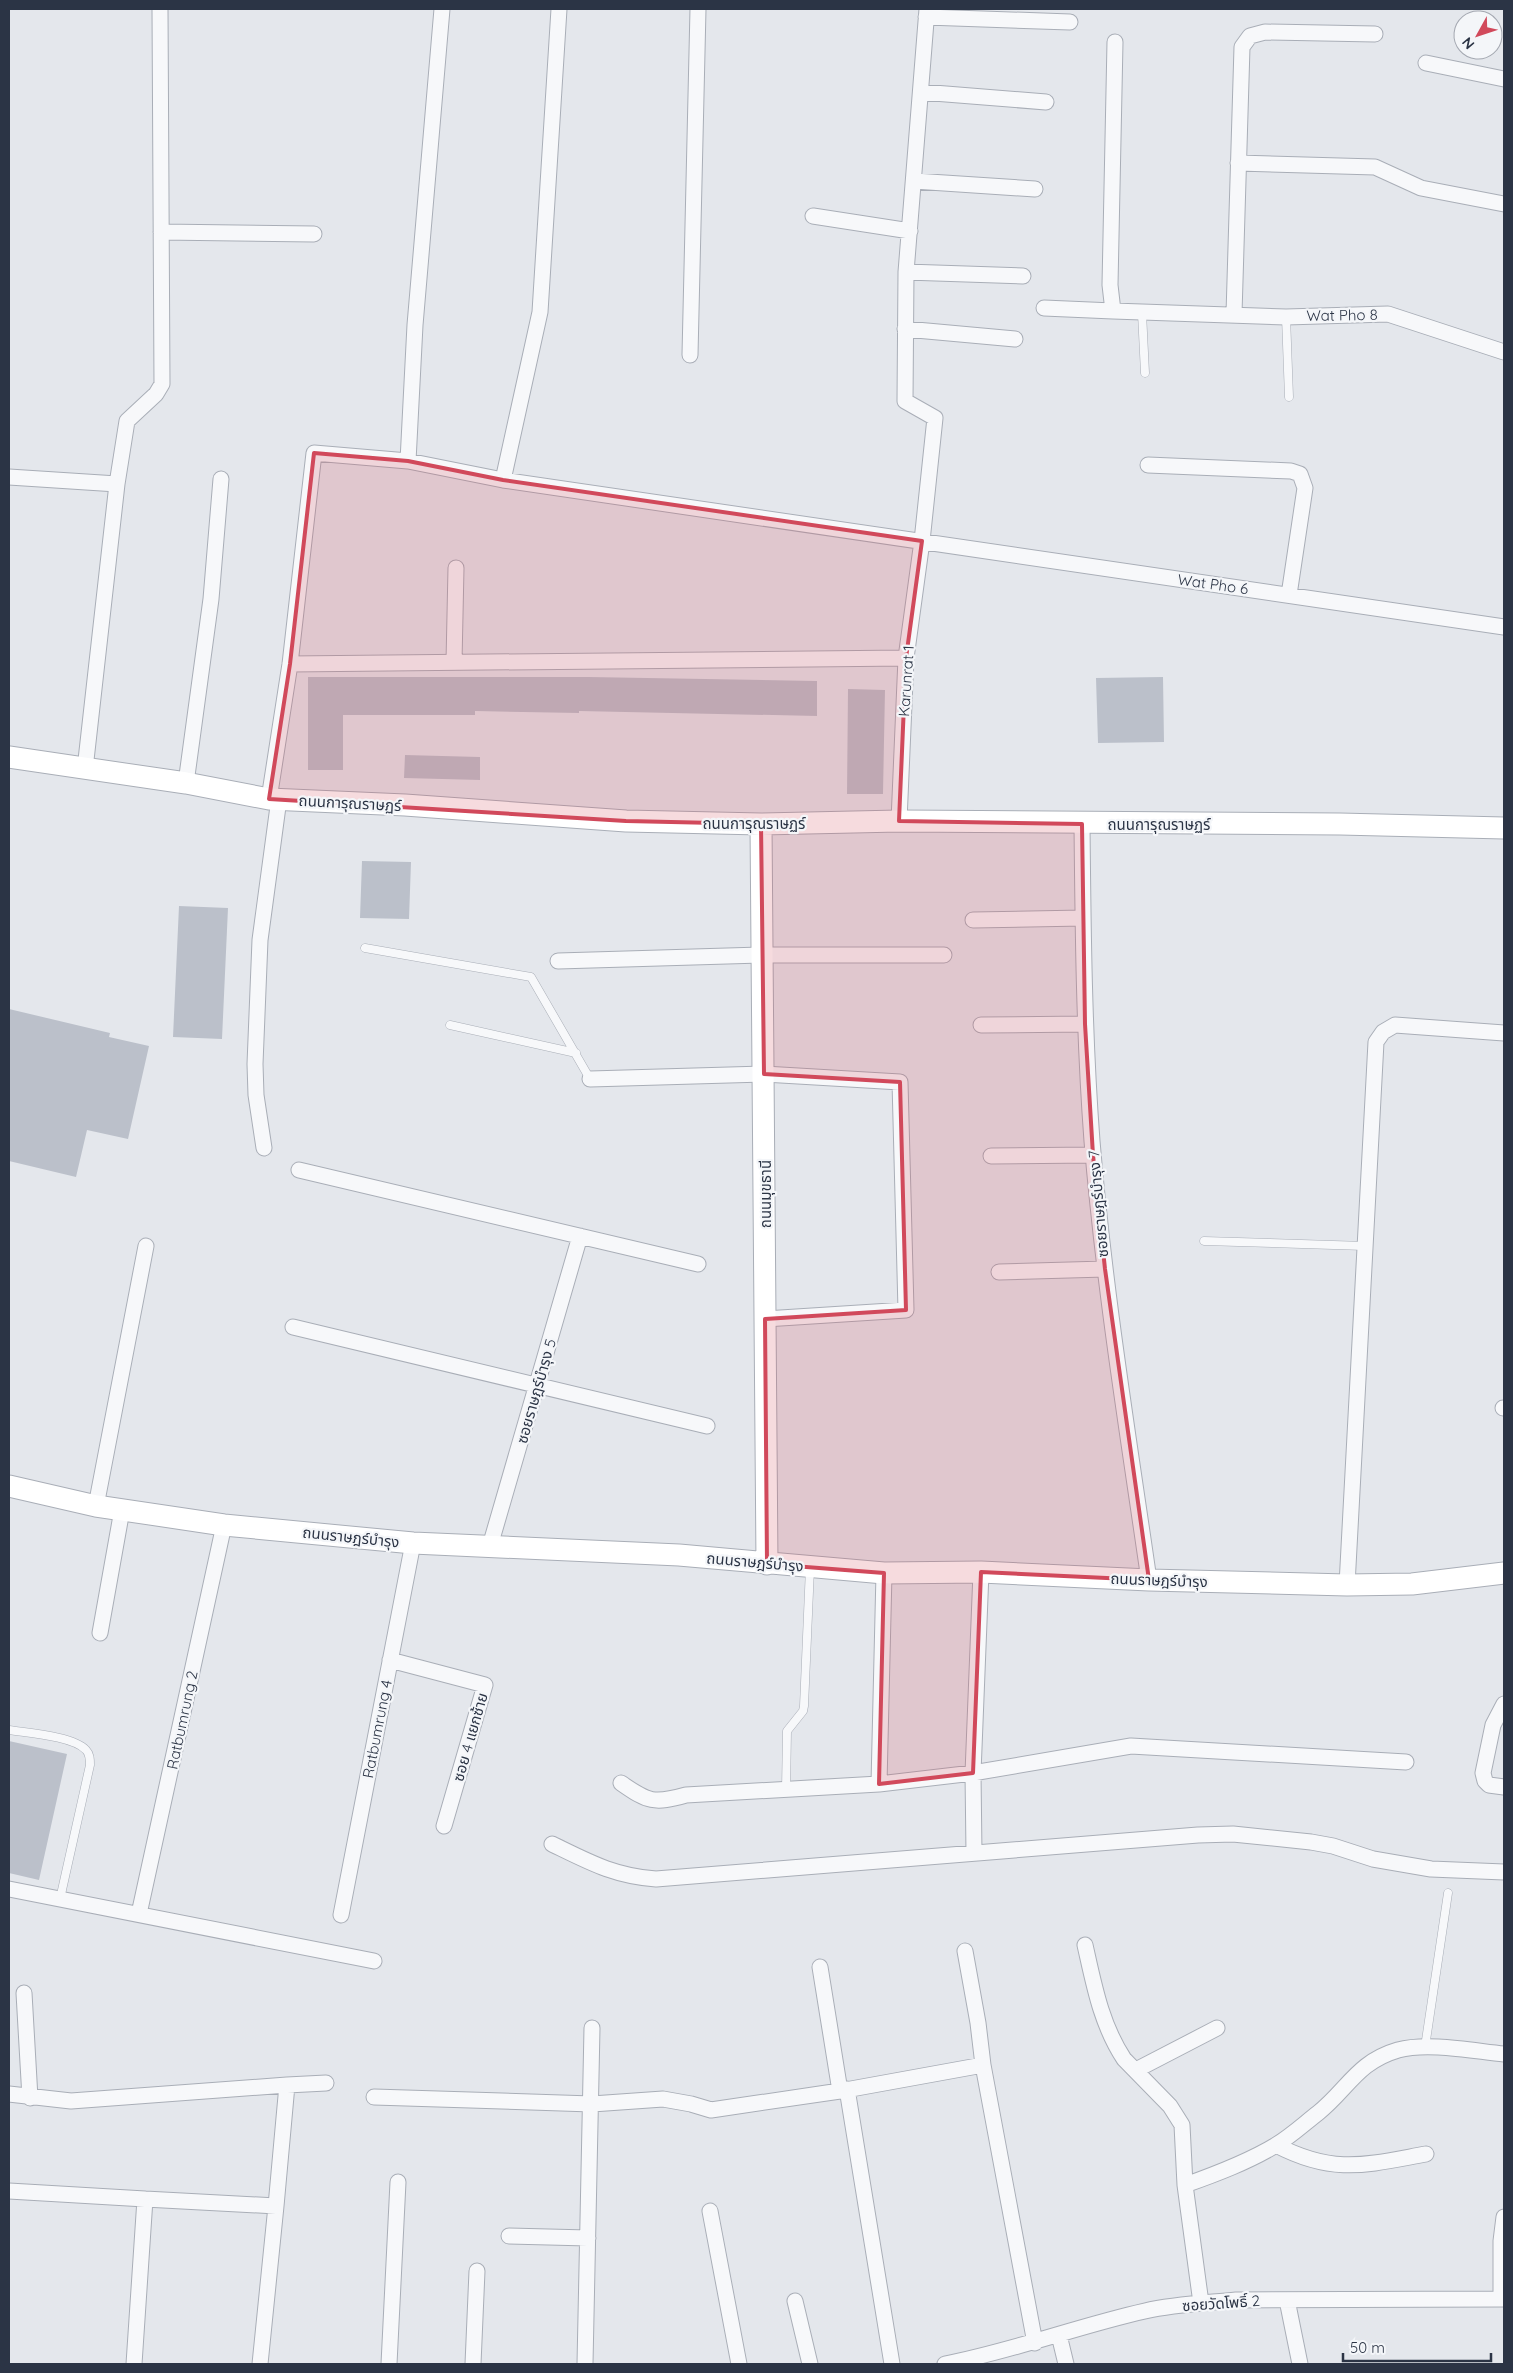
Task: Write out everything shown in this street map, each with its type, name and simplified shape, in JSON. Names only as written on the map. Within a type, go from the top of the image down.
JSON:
[{"type":"street","points":[[85,769],[117,484],[127,421],[156,394],[162,384],[160,9]]},
{"type":"street","points":[[408,461],[414,325],[442,9]]},
{"type":"street","points":[[503,480],[540,312],[559,9]]},
{"type":"street","points":[[690,354],[698,9]]},
{"type":"street","points":[[1015,339],[905,329],[906,272],[927,13],[1070,22]]},
{"type":"street","points":[[1234,314],[1242,47],[1250,36],[1265,32],[1375,34]]},
{"type":"street","points":[[1113,311],[1110,285],[1115,42]]},
{"type":"street","points":[[1426,63],[1504,79]]},
{"type":"street","points":[[921,92],[1046,102]]},
{"type":"street","points":[[1238,163],[1375,167],[1421,188],[1504,204]]},
{"type":"street","points":[[914,181],[1035,189]]},
{"type":"street","points":[[813,216],[910,230]]},
{"type":"street","points":[[161,232],[314,234]]},
{"type":"street","points":[[906,272],[1023,276]]},
{"type":"street","name":"Wat Pho 8","points":[[1044,308],[1142,313],[1286,316],[1388,314],[1504,352]]},
{"type":"street","name":"Karunrat 1","points":[[899,821],[906,658],[922,541],[935,418],[905,401],[905,329]]},
{"type":"street","name":"Wat Pho 6","points":[[290,664],[314,453],[408,461],[503,480],[1504,627]]},
{"type":"street","points":[[1148,465],[1291,471],[1300,474],[1304,480],[1305,488],[1288,595]]},
{"type":"street","points":[[9,477],[117,484]]},
{"type":"street","points":[[186,783],[211,599],[221,479]]},
{"type":"street","points":[[454,662],[456,568]]},
{"type":"street","points":[[264,1148],[256,1095],[255,1054],[260,940],[290,664],[906,658]]},
{"type":"street","name":"ถนนการุณราษฏร์","points":[[9,757],[186,783],[274,799],[405,805],[626,821],[761,824],[899,821],[1082,824],[1340,824],[1504,828]]},
{"type":"street","name":"ถนนมุขธานี","points":[[761,824],[767,1564]]},
{"type":"street","name":"ซอยราษฎร์บำรุง 7","points":[[1082,824],[1085,1024],[1094,1155],[1105,1269],[1148,1580]]},
{"type":"street","points":[[973,920],[1083,918]]},
{"type":"street","points":[[558,961],[761,955],[944,955]]},
{"type":"street","points":[[981,1025],[1085,1024]]},
{"type":"street","points":[[1348,1585],[1376,1042],[1383,1032],[1395,1025],[1504,1034]]},
{"type":"street","points":[[590,1079],[764,1074],[900,1082],[906,1310],[765,1319]]},
{"type":"street","points":[[991,1156],[1094,1155]]},
{"type":"street","points":[[299,1170],[698,1264]]},
{"type":"street","name":"ซอยราษฎร์บำรุง 5","points":[[490,1546],[580,1236]]},
{"type":"street","points":[[96,1506],[146,1246]]},
{"type":"street","points":[[999,1272],[1105,1269]]},
{"type":"street","points":[[293,1327],[707,1426]]},
{"type":"street","name":"ถนนราษฎร์บำรุง","points":[[9,1486],[96,1506],[224,1525],[413,1543],[679,1555],[884,1573],[980,1572],[1148,1580],[1348,1585],[1412,1584],[1504,1573]]},
{"type":"street","points":[[100,1633],[122,1510]]},
{"type":"street","name":"Ratbumrung 2","points":[[139,1914],[224,1525]]},
{"type":"street","name":"Ratbumrung 4","points":[[340,1915],[413,1543]]},
{"type":"street","points":[[974,1853],[973,1773],[980,1572]]},
{"type":"street","points":[[879,1784],[884,1573]]},
{"type":"street","name":"ซอย 4 แยกซ้าย","points":[[390,1660],[485,1685],[444,1826]]},
{"type":"street","points":[[1504,1704],[1493,1725],[1483,1777],[1489,1785],[1504,1787]]},
{"type":"street","points":[[621,1784],[643,1799],[664,1801],[686,1795],[879,1784],[973,1773],[1130,1746],[1406,1762]]},
{"type":"street","points":[[552,1844],[605,1870],[630,1877],[656,1879],[1198,1835],[1233,1834],[1333,1846],[1373,1859],[1431,1869],[1504,1872]]},
{"type":"street","points":[[9,1889],[374,1961]]},
{"type":"street","points":[[1085,1945],[1098,2004],[1110,2034],[1124,2060],[1170,2106],[1182,2125],[1185,2185],[1201,2303]]},
{"type":"street","points":[[965,1951],[978,2023],[983,2065],[1035,2343]]},
{"type":"street","points":[[820,1967],[892,2364]]},
{"type":"street","points":[[24,1993],[30,2098]]},
{"type":"street","points":[[585,2364],[592,2104],[592,2028]]},
{"type":"street","points":[[1136,2070],[1217,2028]]},
{"type":"street","points":[[1185,2185],[1220,2173],[1276,2145],[1321,2111],[1353,2076],[1371,2061],[1399,2050],[1425,2047],[1504,2054]]},
{"type":"street","points":[[374,2097],[592,2104],[663,2099],[711,2110],[843,2090],[983,2065]]},
{"type":"street","points":[[9,2094],[30,2098],[71,2101],[326,2084]]},
{"type":"street","points":[[260,2364],[287,2086]]},
{"type":"street","points":[[1276,2145],[1313,2161],[1337,2166],[1385,2162],[1426,2154]]},
{"type":"street","points":[[388,2364],[398,2182]]},
{"type":"street","points":[[9,2191],[276,2206]]},
{"type":"street","points":[[134,2364],[145,2199]]},
{"type":"street","points":[[710,2211],[739,2364]]},
{"type":"street","points":[[1502,2299],[1501,2241],[1504,2217]]},
{"type":"street","points":[[509,2236],[588,2238]]},
{"type":"street","points":[[473,2364],[476,2272]]},
{"type":"street","name":"ซอยวัดโพธิ์ 2","points":[[945,2364],[989,2356],[1146,2311],[1201,2303],[1236,2300],[1502,2299]]},
{"type":"street","points":[[1287,2300],[1300,2364]]},
{"type":"street","points":[[795,2301],[810,2364]]},
{"type":"street","points":[[1059,2336],[1066,2364]]},
{"type":"lane","points":[[1142,313],[1145,373]]},
{"type":"lane","points":[[1286,316],[1289,397]]},
{"type":"lane","points":[[365,948],[531,978],[590,1079]]},
{"type":"lane","points":[[450,1025],[576,1053]]},
{"type":"lane","points":[[1204,1241],[1365,1246]]},
{"type":"lane","points":[[786,1790],[787,1731],[803,1711],[804,1706],[810,1567]]},
{"type":"lane","points":[[9,1730],[70,1742],[85,1749],[89,1755],[90,1765],[60,1899]]},
{"type":"lane","points":[[1425,2047],[1448,1893]]},
{"type":"highlighted area","points":[[314,453],[408,461],[503,480],[922,541],[906,658],[899,821],[1082,824],[1085,1024],[1093,1155],[1105,1269],[1149,1580],[981,1572],[973,1773],[879,1784],[884,1573],[767,1564],[765,1319],[906,1310],[900,1082],[764,1074],[761,824],[626,821],[269,799],[290,664]]},
{"type":"building","points":[[308,677],[589,677],[817,681],[817,716],[579,711],[579,713],[475,711],[475,715],[343,715],[343,770],[308,770]]},
{"type":"building","points":[[1163,677],[1164,742],[1098,743],[1096,678]]},
{"type":"building","points":[[848,689],[885,690],[883,794],[847,794]]},
{"type":"building","points":[[405,755],[480,757],[480,780],[404,778]]},
{"type":"building","points":[[362,861],[411,862],[409,919],[360,918]]},
{"type":"building","points":[[179,906],[228,908],[222,1039],[173,1037]]},
{"type":"building","points":[[9,1009],[110,1033],[109,1037],[149,1046],[128,1139],[87,1130],[76,1177],[9,1161]]},
{"type":"building","points":[[9,1741],[67,1754],[39,1880],[9,1873]]}]
